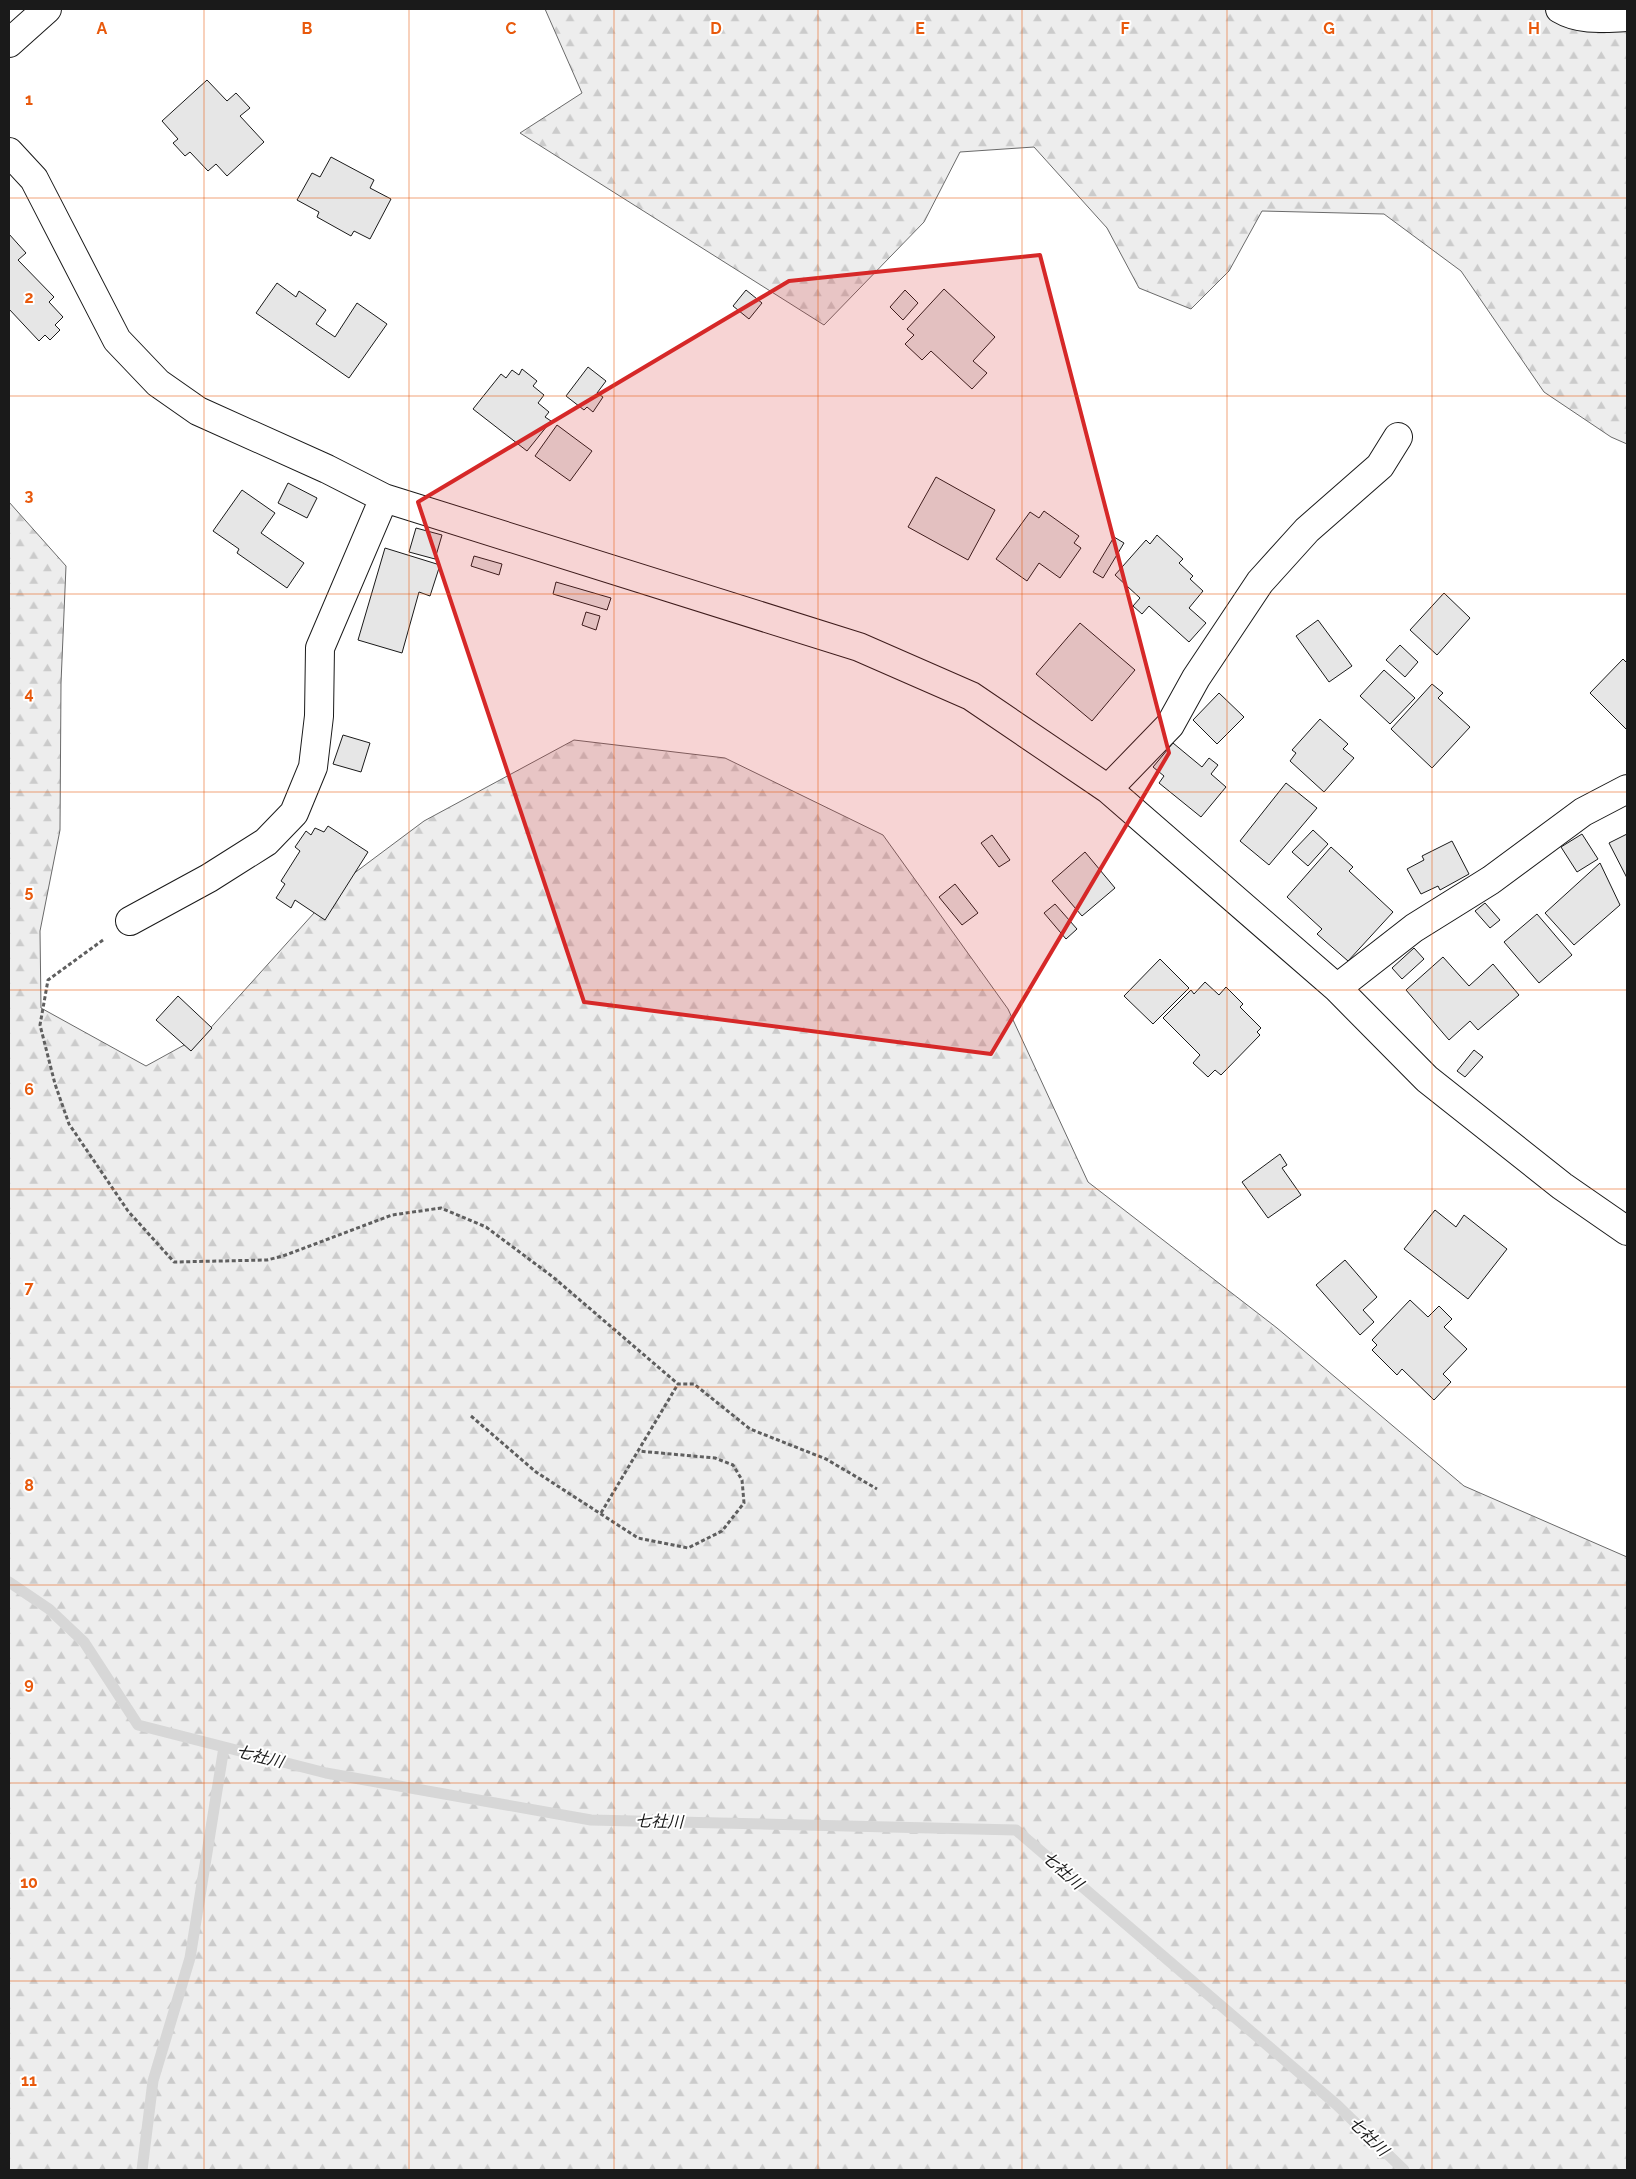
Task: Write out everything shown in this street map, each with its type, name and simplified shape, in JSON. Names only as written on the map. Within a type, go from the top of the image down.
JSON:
[{"type":"street","points":[[9,43],[47,9]]},
{"type":"street","points":[[1560,9],[1572,16],[1627,17]]},
{"type":"street","points":[[9,152],[34,179],[118,340],[158,383],[198,411],[327,469],[384,498],[859,647],[970,696],[1108,789],[1337,988],[1426,1079],[1562,1186],[1627,1230]]},
{"type":"street","points":[[1108,789],[1170,725],[1196,678],[1260,582],[1307,530],[1380,466],[1398,437]]},
{"type":"street","points":[[130,921],[209,878],[266,842],[294,813],[313,767],[319,716],[320,648],[384,498]]},
{"type":"street","points":[[1337,988],[1414,928],[1491,880],[1583,812],[1627,789]]},
{"type":"path","points":[[130,921],[48,980],[40,1025],[55,1084],[69,1124],[128,1210],[174,1262],[267,1260],[283,1256],[392,1215],[441,1208],[486,1227],[553,1277],[678,1384],[694,1384],[750,1429],[826,1460],[877,1489]]},
{"type":"path","points":[[601,1513],[678,1384]]},
{"type":"path","points":[[471,1416],[536,1472],[638,1538],[688,1548],[722,1531],[744,1502],[742,1480],[733,1465],[715,1458],[638,1451]]},
{"type":"highlighted area","points":[[1040,255],[1169,753],[991,1054],[584,1002],[418,502],[789,281]]},
{"type":"green space","points":[[545,9],[1627,9],[1627,444],[1611,437],[1544,392],[1461,271],[1384,214],[1262,211],[1229,271],[1191,309],[1139,288],[1107,228],[1034,147],[960,152],[924,222],[824,325],[520,133],[582,93]]},
{"type":"green space","points":[[9,502],[66,566],[61,683],[60,830],[40,931],[41,1008],[146,1066],[206,1033],[341,883],[424,821],[574,740],[725,758],[883,835],[1008,1009],[1088,1182],[1277,1328],[1464,1486],[1627,1557],[1627,2170],[9,2170]]},
{"type":"building","points":[[207,80],[227,101],[236,93],[250,108],[240,116],[264,142],[227,176],[216,164],[208,171],[190,152],[185,156],[173,143],[178,139],[162,121]]},
{"type":"building","points":[[331,157],[374,180],[370,188],[391,199],[370,239],[354,231],[351,236],[317,217],[319,212],[297,200],[312,173],[320,177]]},
{"type":"building","points":[[9,234],[26,253],[18,260],[54,297],[49,302],[63,317],[55,325],[60,330],[50,340],[45,335],[39,341],[9,309]]},
{"type":"building","points":[[277,283],[296,297],[299,291],[326,310],[316,324],[335,337],[357,303],[387,324],[349,378],[256,313]]},
{"type":"building","points":[[944,289],[995,337],[973,361],[987,373],[972,389],[931,351],[922,360],[905,344],[914,335],[907,329]]},
{"type":"building","points":[[746,290],[762,303],[749,319],[733,306]]},
{"type":"building","points":[[905,290],[918,303],[903,320],[890,307]]},
{"type":"building","points":[[588,367],[606,381],[597,393],[603,397],[593,412],[587,407],[584,410],[566,396]]},
{"type":"building","points":[[522,369],[537,381],[533,386],[544,395],[538,403],[549,412],[545,417],[551,421],[527,451],[473,409],[501,374],[506,378],[512,370],[519,375]]},
{"type":"building","points":[[557,425],[592,451],[570,481],[535,456]]},
{"type":"building","points":[[936,477],[995,510],[968,560],[908,527]]},
{"type":"building","points":[[288,483],[317,498],[307,518],[278,503]]},
{"type":"building","points":[[242,490],[275,513],[261,533],[304,563],[287,588],[237,553],[239,549],[213,531]]},
{"type":"building","points":[[1044,511],[1079,536],[1074,543],[1081,548],[1060,578],[1039,563],[1027,581],[996,559],[1030,512],[1039,518]]},
{"type":"building","points":[[416,528],[442,535],[435,559],[409,552]]},
{"type":"building","points":[[1157,535],[1183,559],[1179,563],[1193,576],[1190,579],[1203,591],[1189,608],[1206,623],[1189,642],[1149,606],[1142,614],[1133,606],[1140,598],[1115,575],[1146,540],[1150,544]]},
{"type":"building","points":[[1114,537],[1124,543],[1103,578],[1093,572]]},
{"type":"building","points":[[385,548],[440,565],[430,596],[419,592],[402,653],[358,640]]},
{"type":"building","points":[[474,556],[502,564],[499,575],[471,566]]},
{"type":"building","points":[[556,582],[611,598],[607,610],[553,594]]},
{"type":"building","points":[[1444,593],[1470,618],[1437,655],[1410,630]]},
{"type":"building","points":[[586,612],[600,616],[596,630],[582,625]]},
{"type":"building","points":[[1318,620],[1352,666],[1329,682],[1296,636]]},
{"type":"building","points":[[1080,623],[1135,670],[1092,721],[1036,674]]},
{"type":"building","points":[[1400,645],[1418,662],[1405,677],[1386,660]]},
{"type":"building","points":[[1623,659],[1627,663],[1627,730],[1590,693]]},
{"type":"building","points":[[1384,670],[1415,698],[1390,724],[1360,696]]},
{"type":"building","points":[[1432,684],[1443,693],[1438,698],[1470,727],[1432,768],[1391,729]]},
{"type":"building","points":[[1219,693],[1244,717],[1217,744],[1193,720]]},
{"type":"building","points":[[1320,719],[1348,744],[1343,749],[1354,758],[1324,792],[1290,761],[1296,753],[1292,750]]},
{"type":"building","points":[[343,735],[370,743],[361,772],[333,764]]},
{"type":"building","points":[[1173,743],[1202,767],[1209,758],[1218,765],[1211,774],[1226,787],[1201,817],[1159,783],[1164,776],[1153,767]]},
{"type":"building","points":[[1286,783],[1317,808],[1269,865],[1240,841]]},
{"type":"building","points":[[328,826],[368,852],[325,920],[295,900],[291,908],[276,898],[285,884],[281,881],[300,851],[295,847],[306,831],[311,835],[315,828],[324,832]]},
{"type":"building","points":[[1313,830],[1328,844],[1308,866],[1292,852]]},
{"type":"building","points":[[1582,834],[1598,859],[1577,872],[1561,847]]},
{"type":"building","points":[[1627,834],[1627,878],[1609,843]]},
{"type":"building","points":[[992,835],[1010,860],[999,867],[981,843]]},
{"type":"building","points":[[1452,841],[1469,874],[1440,890],[1438,886],[1421,894],[1407,869],[1424,860],[1422,856]]},
{"type":"building","points":[[1331,847],[1353,867],[1349,871],[1393,912],[1348,961],[1317,934],[1322,929],[1287,897]]},
{"type":"building","points":[[1085,852],[1115,888],[1082,916],[1052,881]]},
{"type":"building","points":[[1600,863],[1620,905],[1574,945],[1545,913]]},
{"type":"building","points":[[955,884],[978,913],[962,925],[939,897]]},
{"type":"building","points":[[1485,903],[1500,920],[1490,928],[1475,911]]},
{"type":"building","points":[[1055,904],[1077,929],[1066,939],[1044,913]]},
{"type":"building","points":[[1537,914],[1572,955],[1539,983],[1504,942]]},
{"type":"building","points":[[1414,948],[1424,959],[1402,979],[1392,968]]},
{"type":"building","points":[[1443,957],[1469,986],[1493,964],[1519,995],[1478,1030],[1470,1021],[1449,1040],[1406,990]]},
{"type":"building","points":[[1160,959],[1189,988],[1153,1024],[1124,996]]},
{"type":"building","points":[[1205,982],[1219,995],[1226,987],[1243,1004],[1240,1007],[1261,1028],[1257,1032],[1260,1035],[1221,1075],[1215,1070],[1208,1077],[1193,1063],[1200,1055],[1163,1018],[1191,990],[1194,994]]},
{"type":"building","points":[[178,996],[212,1028],[191,1051],[156,1020]]},
{"type":"building","points":[[1474,1050],[1483,1057],[1465,1077],[1457,1071]]},
{"type":"building","points":[[1280,1154],[1287,1165],[1282,1168],[1301,1195],[1268,1218],[1242,1182]]},
{"type":"building","points":[[1435,1210],[1456,1227],[1464,1215],[1507,1249],[1468,1299],[1404,1249]]},
{"type":"building","points":[[1345,1260],[1377,1297],[1363,1310],[1374,1322],[1360,1335],[1316,1285]]},
{"type":"building","points":[[1410,1300],[1428,1317],[1439,1306],[1452,1319],[1444,1327],[1467,1349],[1443,1374],[1451,1382],[1434,1400],[1402,1369],[1397,1375],[1372,1350],[1377,1345],[1372,1340]]},
{"type":"waterway","name":"七社川","points":[[9,1582],[49,1609],[84,1642],[138,1725],[326,1773],[591,1820],[1016,1830],[1337,2105],[1404,2170]]},
{"type":"waterway","name":"七社川","points":[[142,2170],[153,2081],[190,1958],[224,1747]]}]
